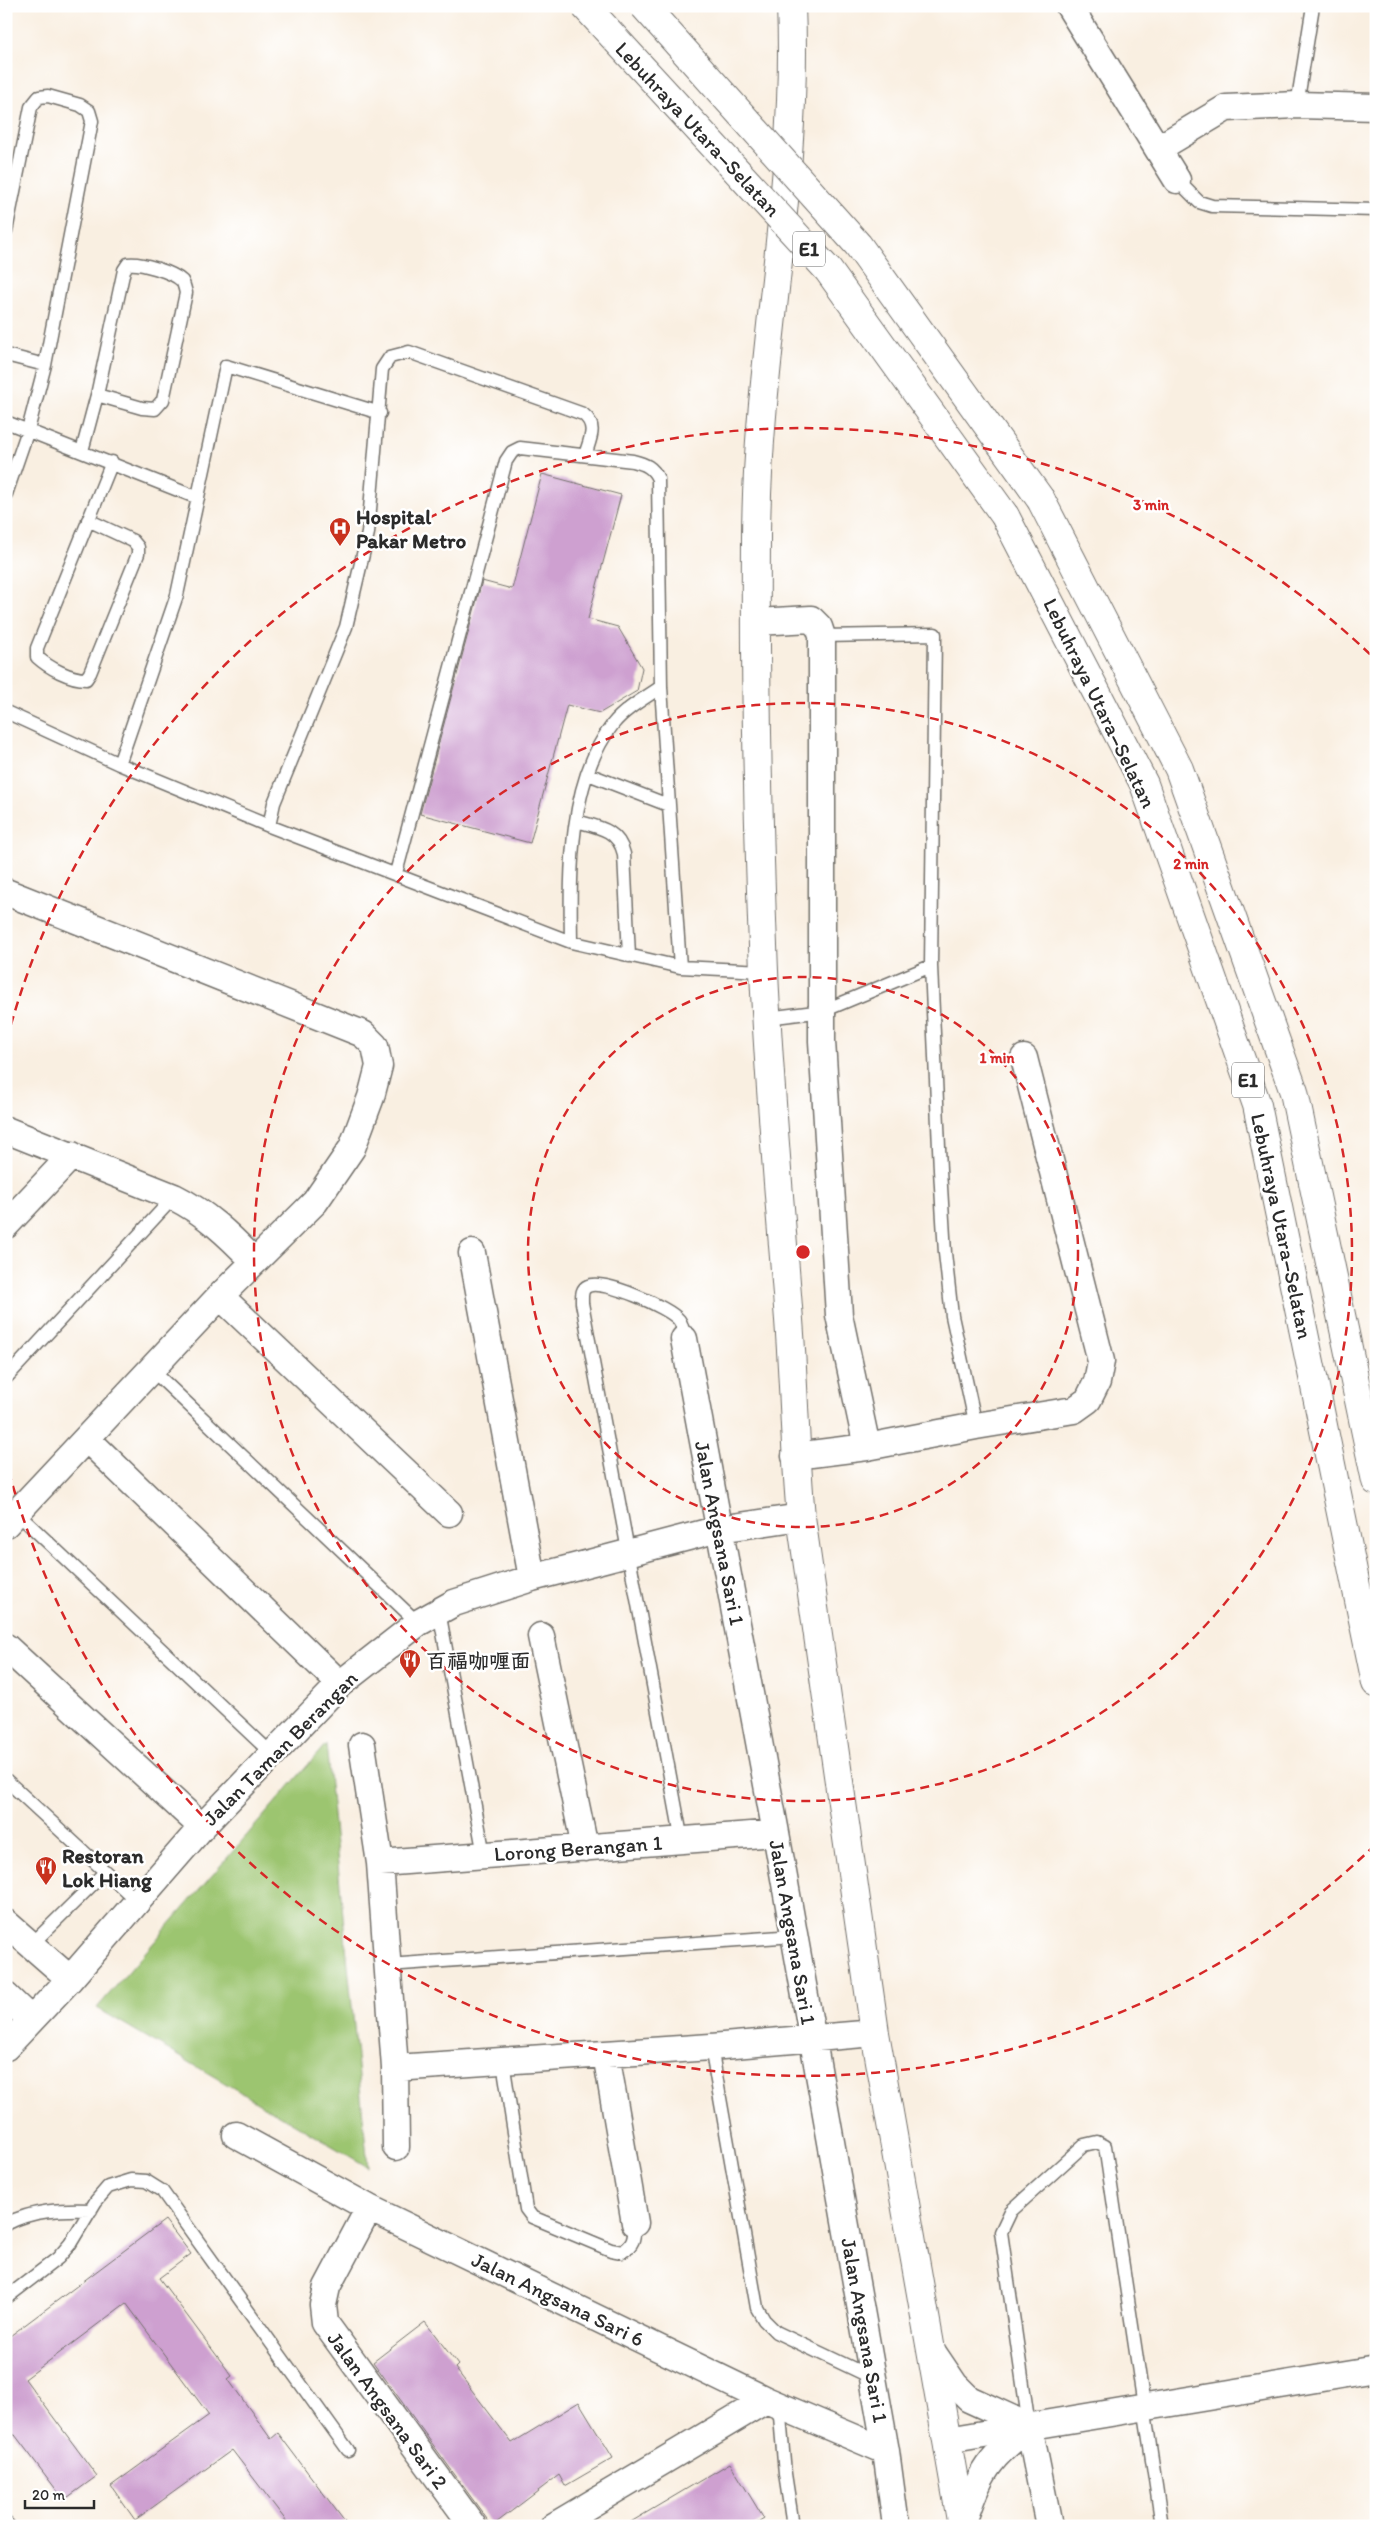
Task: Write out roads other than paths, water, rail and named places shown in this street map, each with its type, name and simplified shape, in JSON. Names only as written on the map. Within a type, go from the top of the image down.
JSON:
[{"type":"main road","name":"Lebuhraya Utara–Selatan","points":[[584,6],[828,270],[1005,516],[1144,784],[1257,1105],[1376,1683]]},
{"type":"main road","name":"Lebuhraya Utara–Selatan","points":[[644,6],[858,245],[1041,500],[1179,769],[1294,1092],[1376,1481]]},
{"type":"main road","points":[[791,6],[793,107],[761,445],[756,534],[758,622],[757,721],[764,971],[792,1361],[795,1456],[801,1517],[875,2033],[962,2525]]},
{"type":"street","points":[[1069,6],[1159,148],[1177,180]]},
{"type":"street","points":[[1159,148],[1226,108],[1297,105],[1376,106]]},
{"type":"street","points":[[758,622],[811,619],[819,627],[822,636],[822,1041],[839,1315],[866,1447]]},
{"type":"street","points":[[6,892],[362,1034],[375,1046],[379,1066],[371,1097],[352,1148],[315,1202],[220,1296],[12,1519]]},
{"type":"street","points":[[795,1456],[866,1447],[1074,1410],[1088,1400],[1097,1382],[1101,1361],[1024,1058]]},
{"type":"street","points":[[6,1130],[174,1196],[195,1208],[218,1225],[254,1261]]},
{"type":"street","points":[[6,1225],[72,1155]]},
{"type":"street","points":[[472,1253],[532,1578]]},
{"type":"street","points":[[220,1296],[449,1513]]},
{"type":"street","name":"Jalan Angsana Sari 1","points":[[684,1338],[776,1833],[886,2451],[896,2526]]},
{"type":"street","points":[[87,1439],[340,1684]]},
{"type":"street","name":"Jalan Taman Berangan","points":[[6,2046],[70,1979],[202,1827],[340,1684],[428,1617],[454,1602],[532,1578],[629,1554],[719,1528],[801,1517]]},
{"type":"street","points":[[541,1636],[585,1848]]},
{"type":"street","points":[[6,1647],[202,1827]]},
{"type":"street","points":[[362,1745],[380,1863],[395,2068],[396,2147]]},
{"type":"street","name":"Lorong Berangan 1","points":[[380,1863],[776,1833]]},
{"type":"street","points":[[6,1923],[70,1979]]},
{"type":"street","points":[[6,1996],[32,2020]]},
{"type":"street","points":[[395,2068],[710,2047],[875,2033]]},
{"type":"street","points":[[606,2054],[634,2223]]},
{"type":"street","name":"Jalan Angsana Sari 6","points":[[236,2135],[369,2208],[772,2403],[886,2451]]},
{"type":"street","name":"Jalan Angsana Sari 2","points":[[369,2208],[327,2287],[323,2305],[325,2323],[472,2526]]},
{"type":"street","points":[[932,2351],[955,2385],[969,2399],[1029,2426]]},
{"type":"street","points":[[947,2440],[1376,2369]]},
{"type":"street","points":[[554,2526],[772,2403]]},
{"type":"street","points":[[962,2525],[976,2488],[985,2471],[993,2460],[1029,2426]]},
{"type":"street","points":[[1029,2426],[1049,2526]]},
{"type":"lane","points":[[1297,105],[1313,6]]},
{"type":"lane","points":[[6,231],[31,107],[39,98],[48,96],[80,105],[89,111],[92,121],[45,365],[28,430],[7,490]]},
{"type":"lane","points":[[1177,180],[1199,202],[1212,206],[1376,210]]},
{"type":"lane","points":[[82,451],[97,395],[124,270],[128,264],[136,263],[175,277],[183,282],[186,293],[163,400],[155,409],[142,408],[97,395]]},
{"type":"lane","points":[[269,826],[274,804],[346,627],[368,532],[380,413],[382,369],[390,357],[409,352],[583,414],[590,420],[593,428],[585,455]]},
{"type":"lane","points":[[6,355],[45,365]]},
{"type":"lane","points":[[119,764],[177,595],[226,366],[380,413]]},
{"type":"lane","points":[[6,422],[112,462],[198,498]]},
{"type":"lane","points":[[396,873],[506,461],[512,452],[520,448],[645,464],[654,470],[658,479],[661,687],[680,967]]},
{"type":"lane","points":[[88,520],[133,540],[138,547],[138,554],[90,673],[86,679],[77,679],[44,663],[37,657],[38,648],[88,520],[112,462]]},
{"type":"lane","points":[[822,636],[935,634],[931,966],[945,1252],[952,1316],[976,1426]]},
{"type":"lane","points":[[571,942],[570,891],[576,821],[588,774],[600,744],[613,724],[637,702],[661,687]]},
{"type":"lane","points":[[6,712],[119,764],[269,826],[396,873],[571,942],[680,967],[764,971]]},
{"type":"lane","points":[[588,774],[668,804]]},
{"type":"lane","points":[[576,821],[604,829],[615,835],[622,844],[629,956]]},
{"type":"lane","points":[[767,1018],[823,1010],[931,966]]},
{"type":"lane","points":[[6,1378],[174,1196]]},
{"type":"lane","points":[[682,1841],[582,1303],[582,1293],[586,1286],[592,1284],[612,1287],[659,1306],[679,1320],[684,1338]]},
{"type":"lane","points":[[151,1369],[428,1617],[484,1855]]},
{"type":"lane","points":[[12,1519],[272,1754]]},
{"type":"lane","points":[[6,1780],[137,1901]]},
{"type":"lane","points":[[31,1945],[104,1872]]},
{"type":"lane","points":[[388,1965],[794,1936]]},
{"type":"lane","points":[[710,2047],[757,2308],[764,2320],[776,2332],[873,2378]]},
{"type":"lane","points":[[503,2062],[526,2209],[532,2217],[611,2250],[622,2252],[631,2246],[634,2241],[634,2223]]},
{"type":"lane","points":[[1029,2426],[1001,2232],[1011,2211],[1090,2142],[1097,2142],[1105,2146],[1146,2407],[1162,2526]]},
{"type":"lane","points":[[6,2298],[58,2258],[70,2244],[108,2187],[132,2180],[146,2181],[162,2191],[348,2450]]},
{"type":"lane","points":[[6,2224],[22,2216],[47,2211],[91,2210]]},
{"type":"lane","points":[[772,2403],[793,2526]]},
{"type":"lane","points":[[6,2523],[9,2526]]},
{"type":"place","name":"Hospital Pakar Metro","points":[[340,547]]},
{"type":"place","name":"百福咖喱面","points":[[410,1679]]},
{"type":"place","name":"Restoran Lok Hiang","points":[[46,1886]]}]
